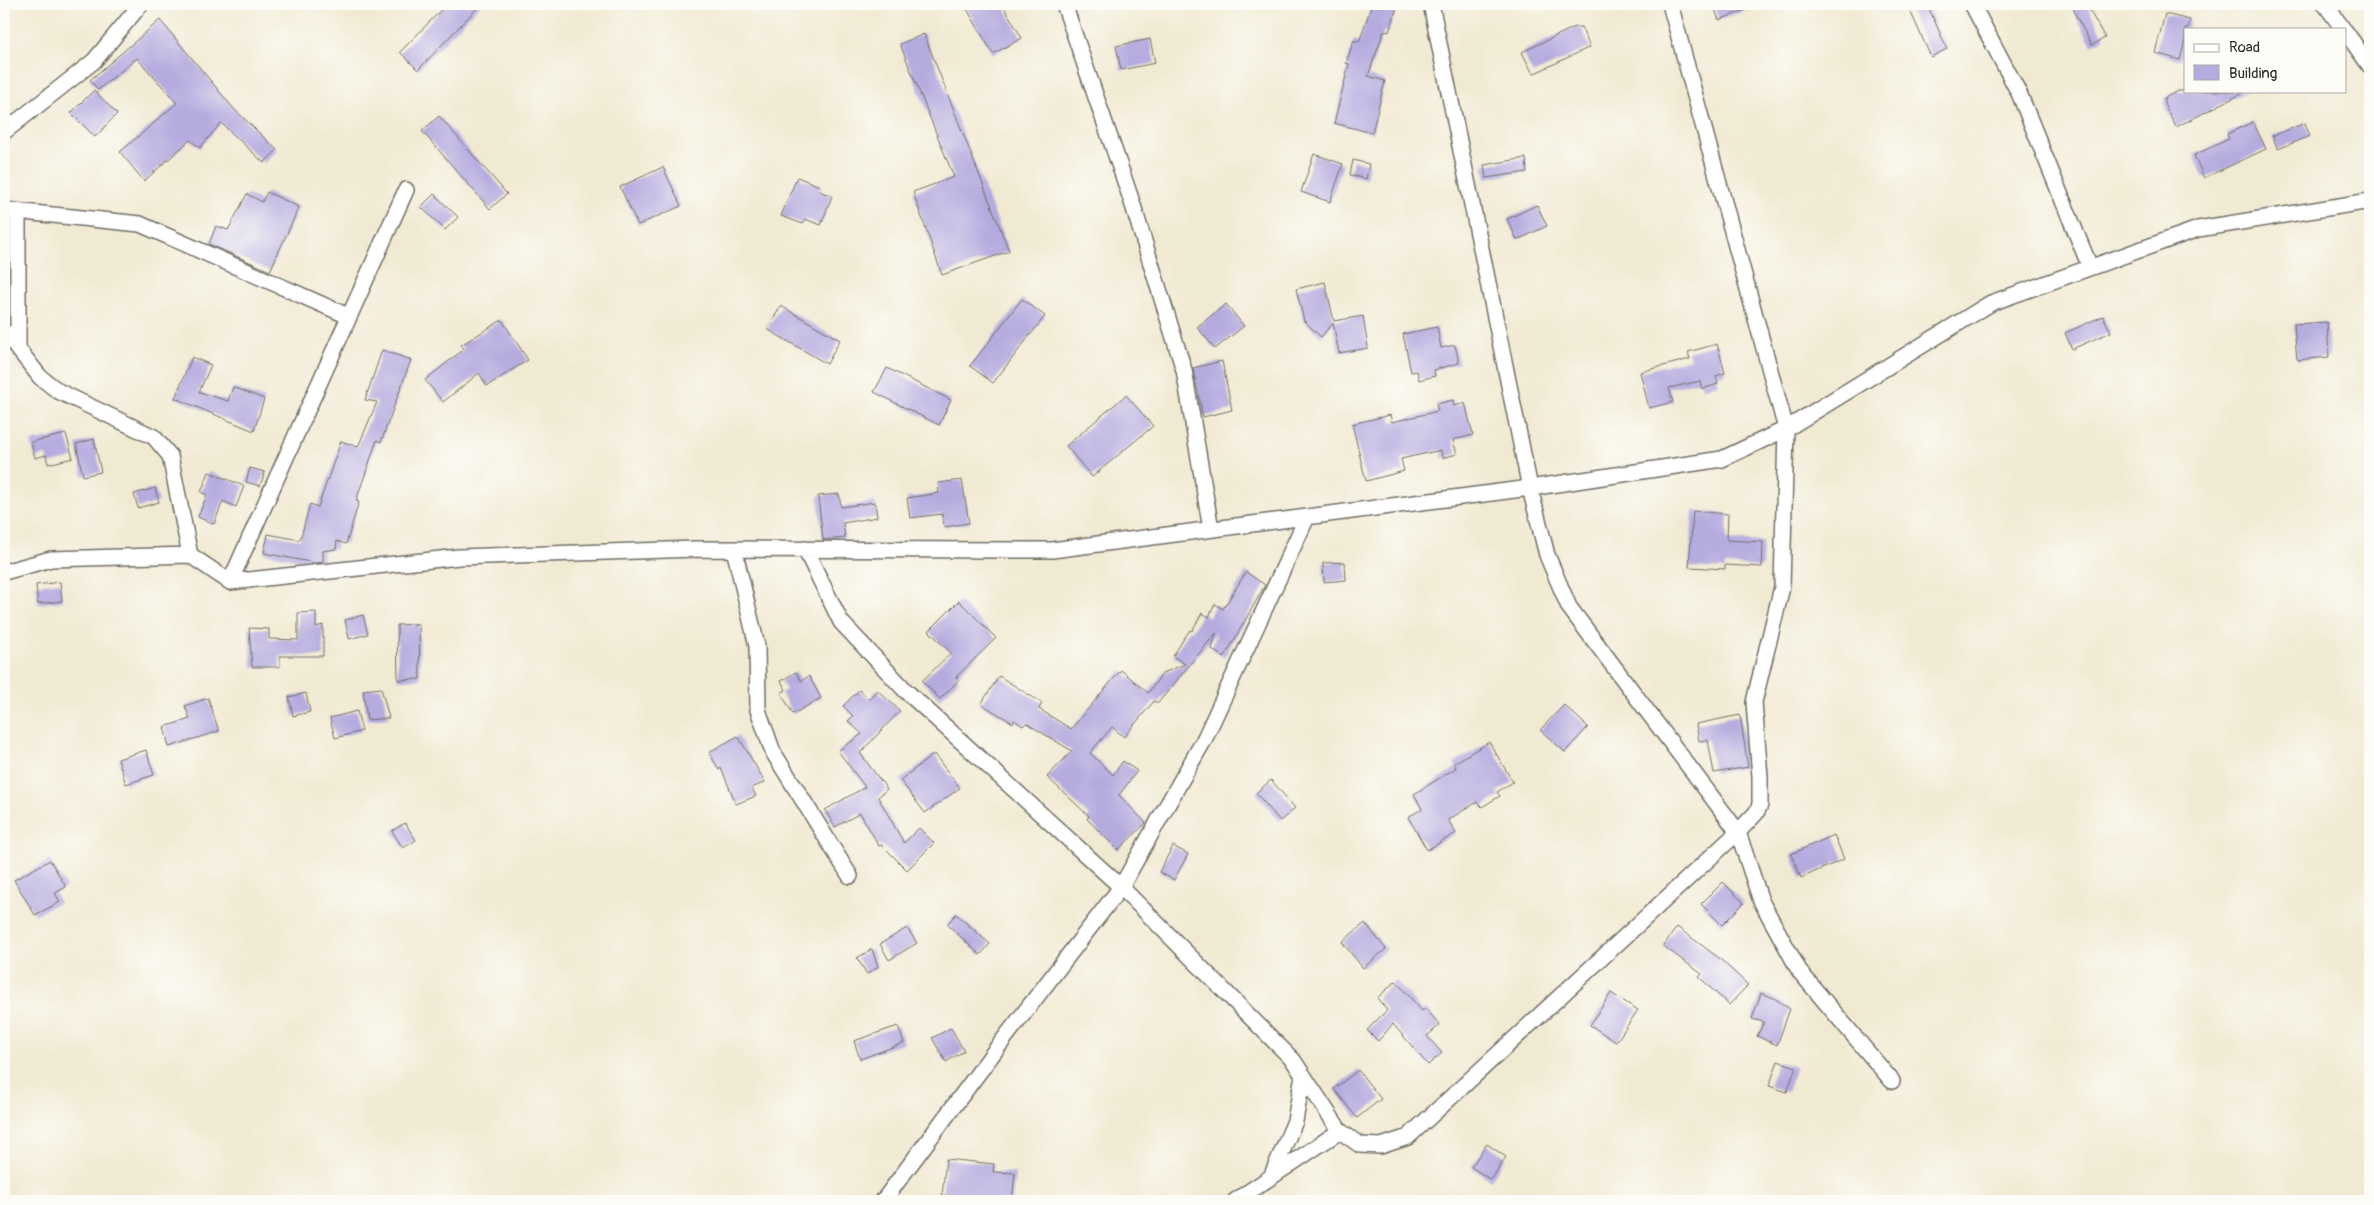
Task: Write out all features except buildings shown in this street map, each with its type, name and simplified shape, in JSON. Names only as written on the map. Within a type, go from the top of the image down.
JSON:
[{"type":"street","points":[[4,132],[94,61],[140,4]]},
{"type":"street","points":[[1064,4],[1131,199],[1184,370],[1211,530]]},
{"type":"street","points":[[1431,4],[1530,488],[1547,555],[1569,607],[1738,832],[1761,901],[1800,972],[1892,1080]]},
{"type":"street","points":[[805,549],[841,622],[906,691],[1121,887],[1293,1060],[1340,1131],[1360,1145],[1381,1146],[1408,1137],[1738,832],[1756,813],[1760,805],[1760,777],[1754,702],[1782,587],[1786,429],[1670,4]]},
{"type":"street","points":[[1972,4],[2019,93],[2090,268]]},
{"type":"street","points":[[2325,4],[2343,28]]},
{"type":"street","points":[[2346,33],[2370,66]]},
{"type":"street","points":[[230,582],[406,190]]},
{"type":"street","points":[[4,572],[51,559],[190,555],[230,582],[459,557],[734,549],[1052,550],[1530,488],[1722,459],[1786,429],[1991,303],[2198,229],[2370,201]]},
{"type":"street","points":[[18,350],[11,211],[140,224],[348,316]]},
{"type":"street","points":[[4,331],[40,377],[58,391],[154,437],[170,456],[190,555]]},
{"type":"street","points":[[883,1201],[994,1052],[1121,887],[1204,740],[1307,517]]},
{"type":"street","points":[[734,549],[757,646],[758,710],[773,752],[850,876]]},
{"type":"street","points":[[1272,1175],[1295,1121],[1303,1075]]},
{"type":"street","points":[[1235,1201],[1340,1131]]}]
